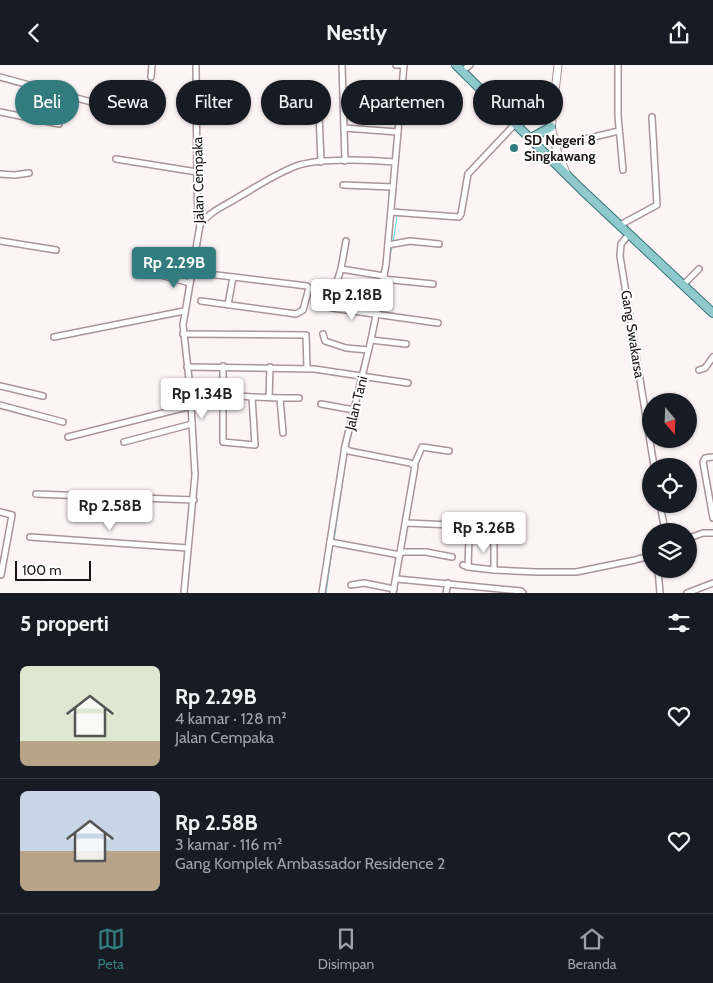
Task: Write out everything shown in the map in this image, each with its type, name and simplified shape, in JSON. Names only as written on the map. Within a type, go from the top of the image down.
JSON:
[{"type":"main road","points":[[459,68],[473,82]]},
{"type":"main road","points":[[518,125],[620,225],[627,237],[713,313]]},
{"type":"main road","points":[[531,138],[552,127]]},
{"type":"street","points":[[151,77],[152,65]]},
{"type":"street","name":"Jalan Cempaka","points":[[196,65],[197,80]]},
{"type":"street","points":[[342,65],[345,161]]},
{"type":"street","points":[[396,65],[404,65]]},
{"type":"street","name":"Jalan Tani","points":[[402,80],[404,65]]},
{"type":"street","points":[[459,68],[470,65]]},
{"type":"street","points":[[558,65],[552,127],[555,145],[567,175]]},
{"type":"street","points":[[618,65],[619,131],[623,171]]},
{"type":"street","points":[[0,77],[89,101]]},
{"type":"street","points":[[0,112],[15,115]]},
{"type":"street","points":[[620,225],[656,205],[652,117]]},
{"type":"street","name":"Jalan Cempaka","points":[[184,593],[195,475],[184,334],[184,311],[200,225],[198,218],[197,172],[199,125]]},
{"type":"street","points":[[319,125],[321,162]]},
{"type":"street","name":"Jalan Tani","points":[[322,593],[333,543],[354,410],[378,315],[384,278],[393,212],[392,162],[396,125]]},
{"type":"street","points":[[393,212],[459,217],[468,174],[514,125]]},
{"type":"street","points":[[344,128],[395,132]]},
{"type":"street","points":[[555,145],[619,131]]},
{"type":"street","points":[[116,159],[197,172]]},
{"type":"street","points":[[200,225],[214,212],[298,165],[345,161],[392,162]]},
{"type":"street","points":[[0,174],[15,175],[29,173]]},
{"type":"street","points":[[343,185],[393,187]]},
{"type":"street","name":"Gang Swakarsa","points":[[627,237],[620,247],[620,256],[653,458]]},
{"type":"street","points":[[0,241],[56,250]]},
{"type":"street","points":[[336,283],[341,269],[346,241]]},
{"type":"street","points":[[388,245],[410,241],[439,244]]},
{"type":"street","points":[[341,269],[384,278],[433,284]]},
{"type":"street","points":[[683,285],[700,269]]},
{"type":"street","points":[[192,272],[307,286],[309,291],[304,310],[296,314],[201,301]]},
{"type":"street","points":[[164,276],[190,283]]},
{"type":"street","points":[[228,305],[233,277]]},
{"type":"street","points":[[332,308],[438,323]]},
{"type":"street","points":[[54,337],[184,311]]},
{"type":"street","points":[[184,334],[306,335],[307,368]]},
{"type":"street","points":[[323,334],[325,341],[332,345],[368,351]]},
{"type":"street","points":[[372,340],[406,344]]},
{"type":"street","points":[[699,370],[704,368],[713,357]]},
{"type":"street","points":[[223,366],[223,442],[256,445],[252,397]]},
{"type":"street","points":[[187,367],[307,368],[408,383]]},
{"type":"street","points":[[270,367],[270,397]]},
{"type":"street","points":[[0,386],[43,396]]},
{"type":"street","points":[[240,397],[299,398]]},
{"type":"street","points":[[280,398],[283,433]]},
{"type":"street","points":[[321,404],[354,410]]},
{"type":"street","points":[[0,405],[63,423]]},
{"type":"street","points":[[68,437],[191,406]]},
{"type":"street","points":[[124,442],[192,424]]},
{"type":"street","points":[[351,585],[364,583],[394,591],[414,476],[414,465],[420,447],[449,451]]},
{"type":"street","points":[[347,449],[414,465]]},
{"type":"street","points":[[710,457],[703,462],[713,518]]},
{"type":"street","points":[[36,494],[194,500]]},
{"type":"street","points":[[0,512],[12,515],[1,575]]},
{"type":"street","points":[[406,523],[452,525]]},
{"type":"street","points":[[697,535],[713,533]]},
{"type":"street","points":[[30,537],[188,547]]},
{"type":"street","points":[[469,538],[466,566],[494,570],[576,571],[642,558]]},
{"type":"street","points":[[494,538],[494,570]]},
{"type":"street","points":[[333,543],[400,553],[426,552],[452,557]]},
{"type":"street","points":[[659,578],[660,593]]},
{"type":"street","points":[[397,579],[448,583],[520,591],[523,593]]},
{"type":"street","points":[[446,593],[448,583]]},
{"type":"street","points":[[687,593],[703,590],[713,583]]},
{"type":"waterway","points":[[395,125],[395,129]]},
{"type":"waterway","points":[[392,161],[395,133]]},
{"type":"waterway","points":[[390,186],[392,175]]},
{"type":"waterway","points":[[389,190],[389,206]]},
{"type":"waterway","points":[[393,242],[397,217],[395,214]]},
{"type":"waterway","points":[[387,276],[392,245]]},
{"type":"waterway","points":[[382,298],[385,282]]},
{"type":"waterway","points":[[365,376],[369,358]]},
{"type":"waterway","points":[[348,449],[364,380]]},
{"type":"waterway","points":[[334,540],[347,453]]},
{"type":"waterway","points":[[326,593],[333,544]]},
{"type":"place","name":"SD Negeri 8 Singkawang","points":[[514,148]]}]
